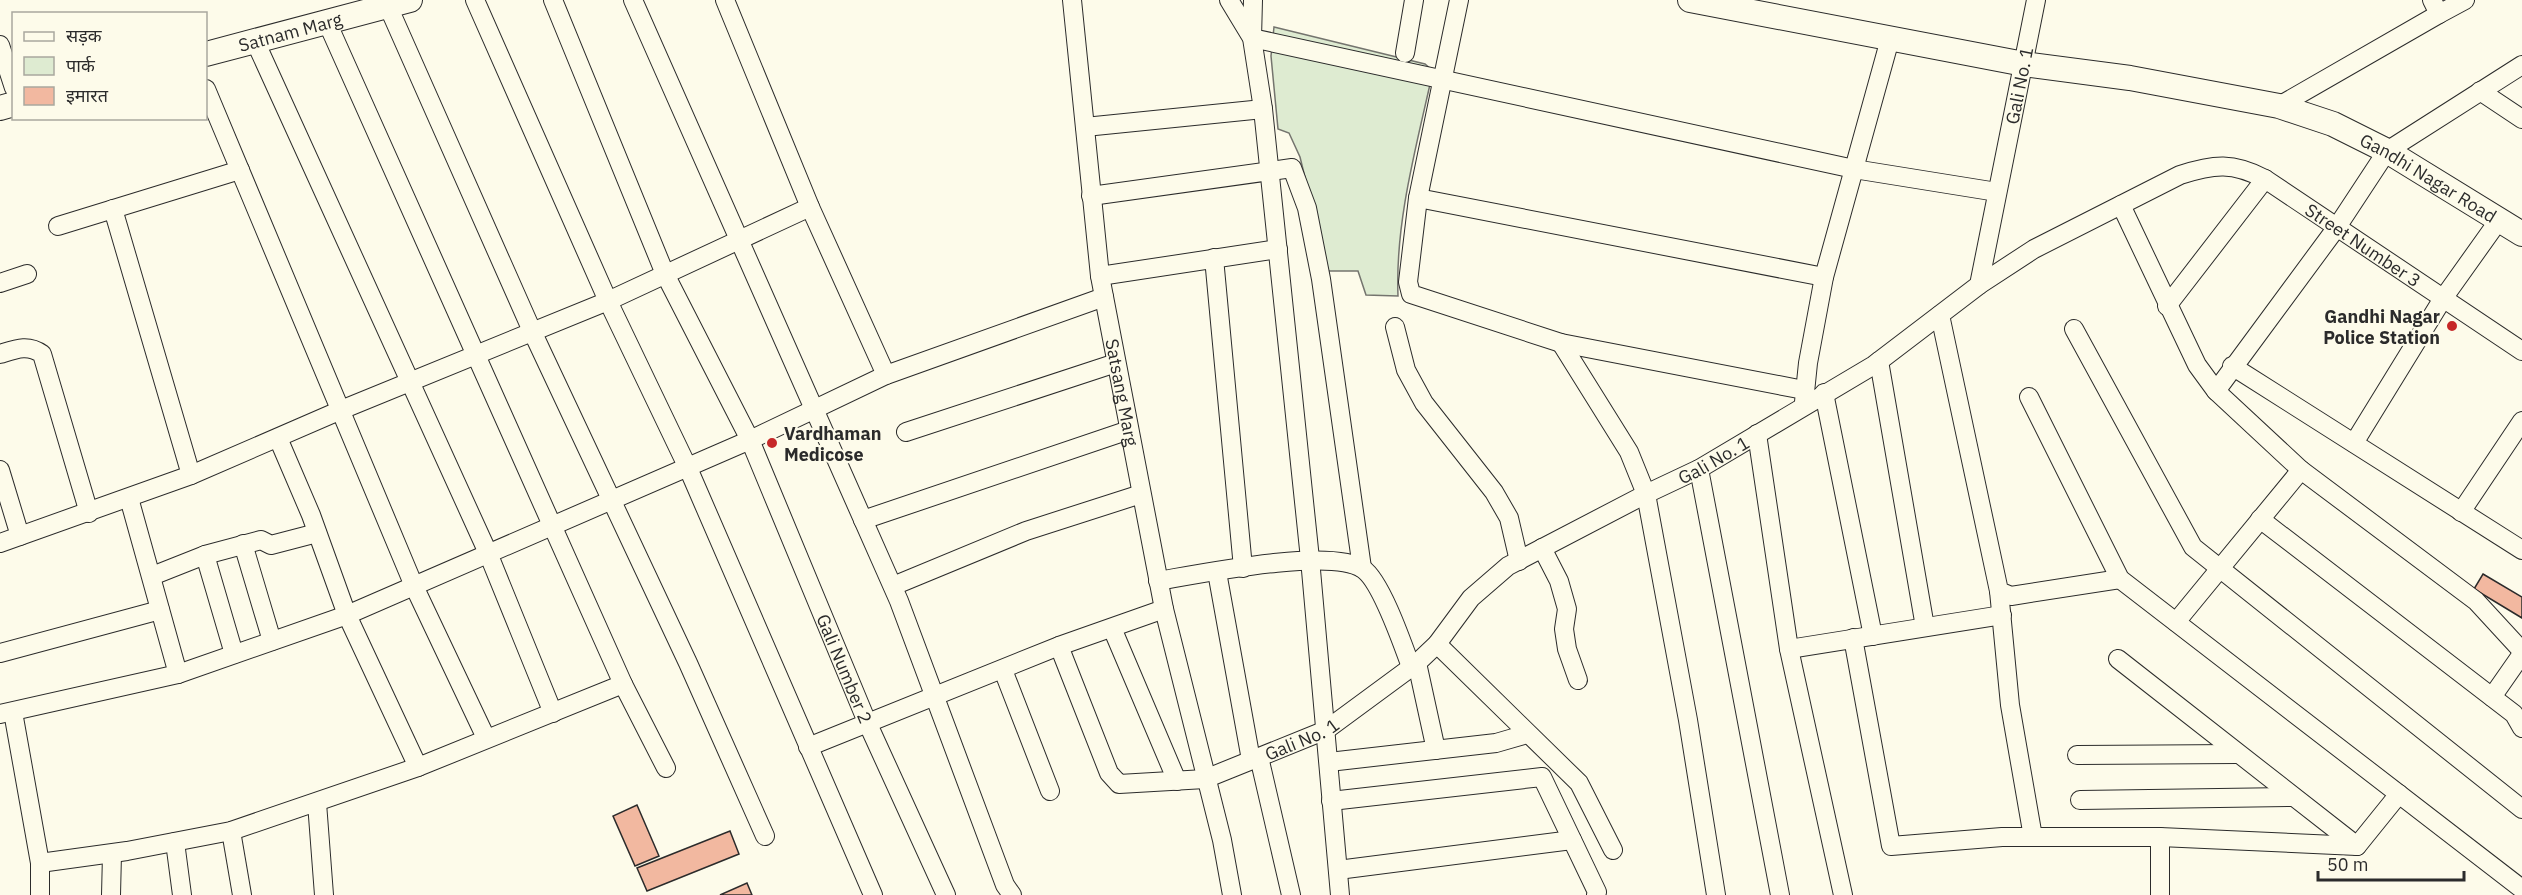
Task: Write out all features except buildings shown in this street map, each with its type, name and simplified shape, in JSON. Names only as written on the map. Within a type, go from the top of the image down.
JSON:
[{"type":"street","points":[[476,0],[608,301],[687,468],[873,895]]},
{"type":"street","name":"Gali Number 2","points":[[553,0],[665,274],[750,440],[867,722],[946,895]]},
{"type":"street","points":[[633,0],[893,586],[1009,894]]},
{"type":"street","points":[[725,0],[810,207],[886,375]]},
{"type":"street","name":"Satsang Marg","points":[[1072,0],[1100,276],[1158,581],[1222,840],[1232,895]]},
{"type":"street","points":[[1229,0],[1252,38],[1854,169],[1997,192]]},
{"type":"street","points":[[1253,0],[1252,38],[1263,109],[1310,559],[1340,895]]},
{"type":"street","points":[[1405,53],[1414,0]]},
{"type":"street","points":[[1459,0],[1418,198],[1408,282],[1411,294],[1561,343],[1804,397],[1824,277],[1890,39]]},
{"type":"street","name":"Gandhi Nagar Road","points":[[1690,0],[2040,66],[2130,78],[2279,106],[2333,124],[2387,151],[2522,234]]},
{"type":"street","name":"Gali No. 1","points":[[1059,646],[1112,778],[1119,784],[1205,778],[1326,730],[1414,665],[1437,644],[1471,598],[1487,582],[1542,548],[1700,469],[1757,434],[1804,397],[1824,393],[1879,361],[1979,285],[1997,192],[2040,66],[2036,0]]},
{"type":"street","points":[[2279,106],[2436,7],[2465,0]]},
{"type":"street","points":[[399,2],[532,331],[613,500],[765,836]]},
{"type":"street","name":"Satnam Marg","points":[[207,54],[399,2]]},
{"type":"street","points":[[327,22],[554,525],[623,684],[666,768]]},
{"type":"street","points":[[255,41],[408,382],[488,553],[554,713]]},
{"type":"street","points":[[0,45],[12,82]]},
{"type":"street","points":[[2216,391],[2232,366],[2337,227],[2387,151],[2522,65]]},
{"type":"street","points":[[207,91],[414,586],[486,738]]},
{"type":"street","points":[[2480,91],[2522,119]]},
{"type":"street","points":[[1085,127],[1263,109]]},
{"type":"street","name":"Street Number 3","points":[[2121,205],[2180,175],[2206,167],[2233,166],[2265,179],[2442,300],[2522,351]]},
{"type":"street","points":[[1091,196],[1292,168],[1306,208],[1321,279],[1362,568]]},
{"type":"street","points":[[58,226],[240,170]]},
{"type":"street","points":[[2167,306],[2265,179]]},
{"type":"street","points":[[1418,198],[1824,277]]},
{"type":"street","points":[[1979,285],[2034,249],[2121,205],[2197,365],[2216,391],[2301,470],[2476,601],[2522,652],[2492,698]]},
{"type":"street","points":[[0,543],[191,475],[408,382],[608,301],[810,207]]},
{"type":"street","points":[[113,209],[191,475]]},
{"type":"street","points":[[2354,443],[2442,300],[2499,220]]},
{"type":"street","points":[[1100,276],[1278,249]]},
{"type":"street","points":[[1214,258],[1243,568]]},
{"type":"street","points":[[0,282],[27,274]]},
{"type":"street","points":[[40,895],[40,863],[6,713],[178,674],[347,615],[750,440],[886,375],[1104,297]]},
{"type":"street","points":[[1940,315],[1999,591],[2010,705],[2033,837]]},
{"type":"street","points":[[1395,327],[1406,370],[1424,403],[1494,492],[1509,518],[1519,561]]},
{"type":"street","points":[[2074,329],[2193,547],[2522,809]]},
{"type":"street","points":[[1561,343],[1629,452],[1646,494],[1688,720],[1716,895]]},
{"type":"street","points":[[0,354],[22,348],[34,348],[42,354],[89,513]]},
{"type":"street","points":[[1879,361],[1926,627]]},
{"type":"street","points":[[906,432],[1116,363]]},
{"type":"street","points":[[2232,366],[2522,550]]},
{"type":"street","points":[[1824,393],[1873,636]]},
{"type":"street","points":[[2029,397],[2120,579],[2522,890]]},
{"type":"street","points":[[2462,512],[2522,421]]},
{"type":"street","points":[[863,520],[1129,430]]},
{"type":"street","points":[[1757,434],[1789,649],[1843,895]]},
{"type":"street","points":[[278,438],[317,533],[347,615],[418,767]]},
{"type":"street","points":[[1700,469],[1780,895]]},
{"type":"street","points":[[0,470],[20,536]]},
{"type":"street","points":[[2176,622],[2301,470]]},
{"type":"street","points":[[893,586],[1026,531],[1141,494]]},
{"type":"street","points":[[129,498],[178,674]]},
{"type":"street","points":[[2260,519],[2514,714],[2522,728]]},
{"type":"street","points":[[152,576],[205,555],[243,544],[261,540],[271,545],[317,533]]},
{"type":"street","points":[[243,544],[272,641]]},
{"type":"street","points":[[1542,548],[1559,581],[1568,609],[1566,639],[1578,680]]},
{"type":"street","points":[[205,555],[234,654]]},
{"type":"street","points":[[1158,581],[1310,559],[1362,568],[1370,576],[1414,665],[1436,750]]},
{"type":"street","points":[[1217,572],[1255,759],[1291,895]]},
{"type":"street","points":[[1999,591],[2011,596],[2120,579]]},
{"type":"street","points":[[808,747],[1059,646],[1164,609]]},
{"type":"street","points":[[0,653],[160,610]]},
{"type":"street","points":[[1789,649],[2001,615]]},
{"type":"street","points":[[1112,628],[1178,781]]},
{"type":"street","points":[[1854,638],[1891,846],[2033,837],[2160,837],[2357,846]]},
{"type":"street","points":[[1437,644],[1579,783],[1613,850]]},
{"type":"street","points":[[2118,659],[2357,846]]},
{"type":"street","points":[[1003,670],[1050,791]]},
{"type":"street","points":[[40,863],[112,854],[231,831],[418,767],[623,684]]},
{"type":"street","points":[[1329,762],[1496,743],[1527,734]]},
{"type":"street","points":[[2077,755],[2237,754]]},
{"type":"street","points":[[1331,801],[1542,777],[1598,892],[1596,895]]},
{"type":"street","points":[[2357,846],[2399,794]]},
{"type":"street","points":[[2080,800],[2293,797]]},
{"type":"street","points":[[317,803],[324,895]]},
{"type":"street","points":[[231,831],[242,895]]},
{"type":"street","points":[[2160,837],[2160,895]]},
{"type":"street","points":[[1338,870],[1572,840]]},
{"type":"street","points":[[175,842],[182,895]]},
{"type":"street","points":[[111,895],[112,854]]},
{"type":"street","points":[[2507,895],[2522,890]]},
{"type":"green space","points":[[1274,27],[1425,64],[1433,71],[1404,211],[1400,239],[1398,296],[1366,295],[1358,271],[1328,271],[1300,157],[1289,133],[1278,129],[1271,56]]},
{"type":"place","name":"Gandhi Nagar Police Station","points":[[2452,326]]},
{"type":"place","name":"Vardhaman Medicose","points":[[772,443]]}]
